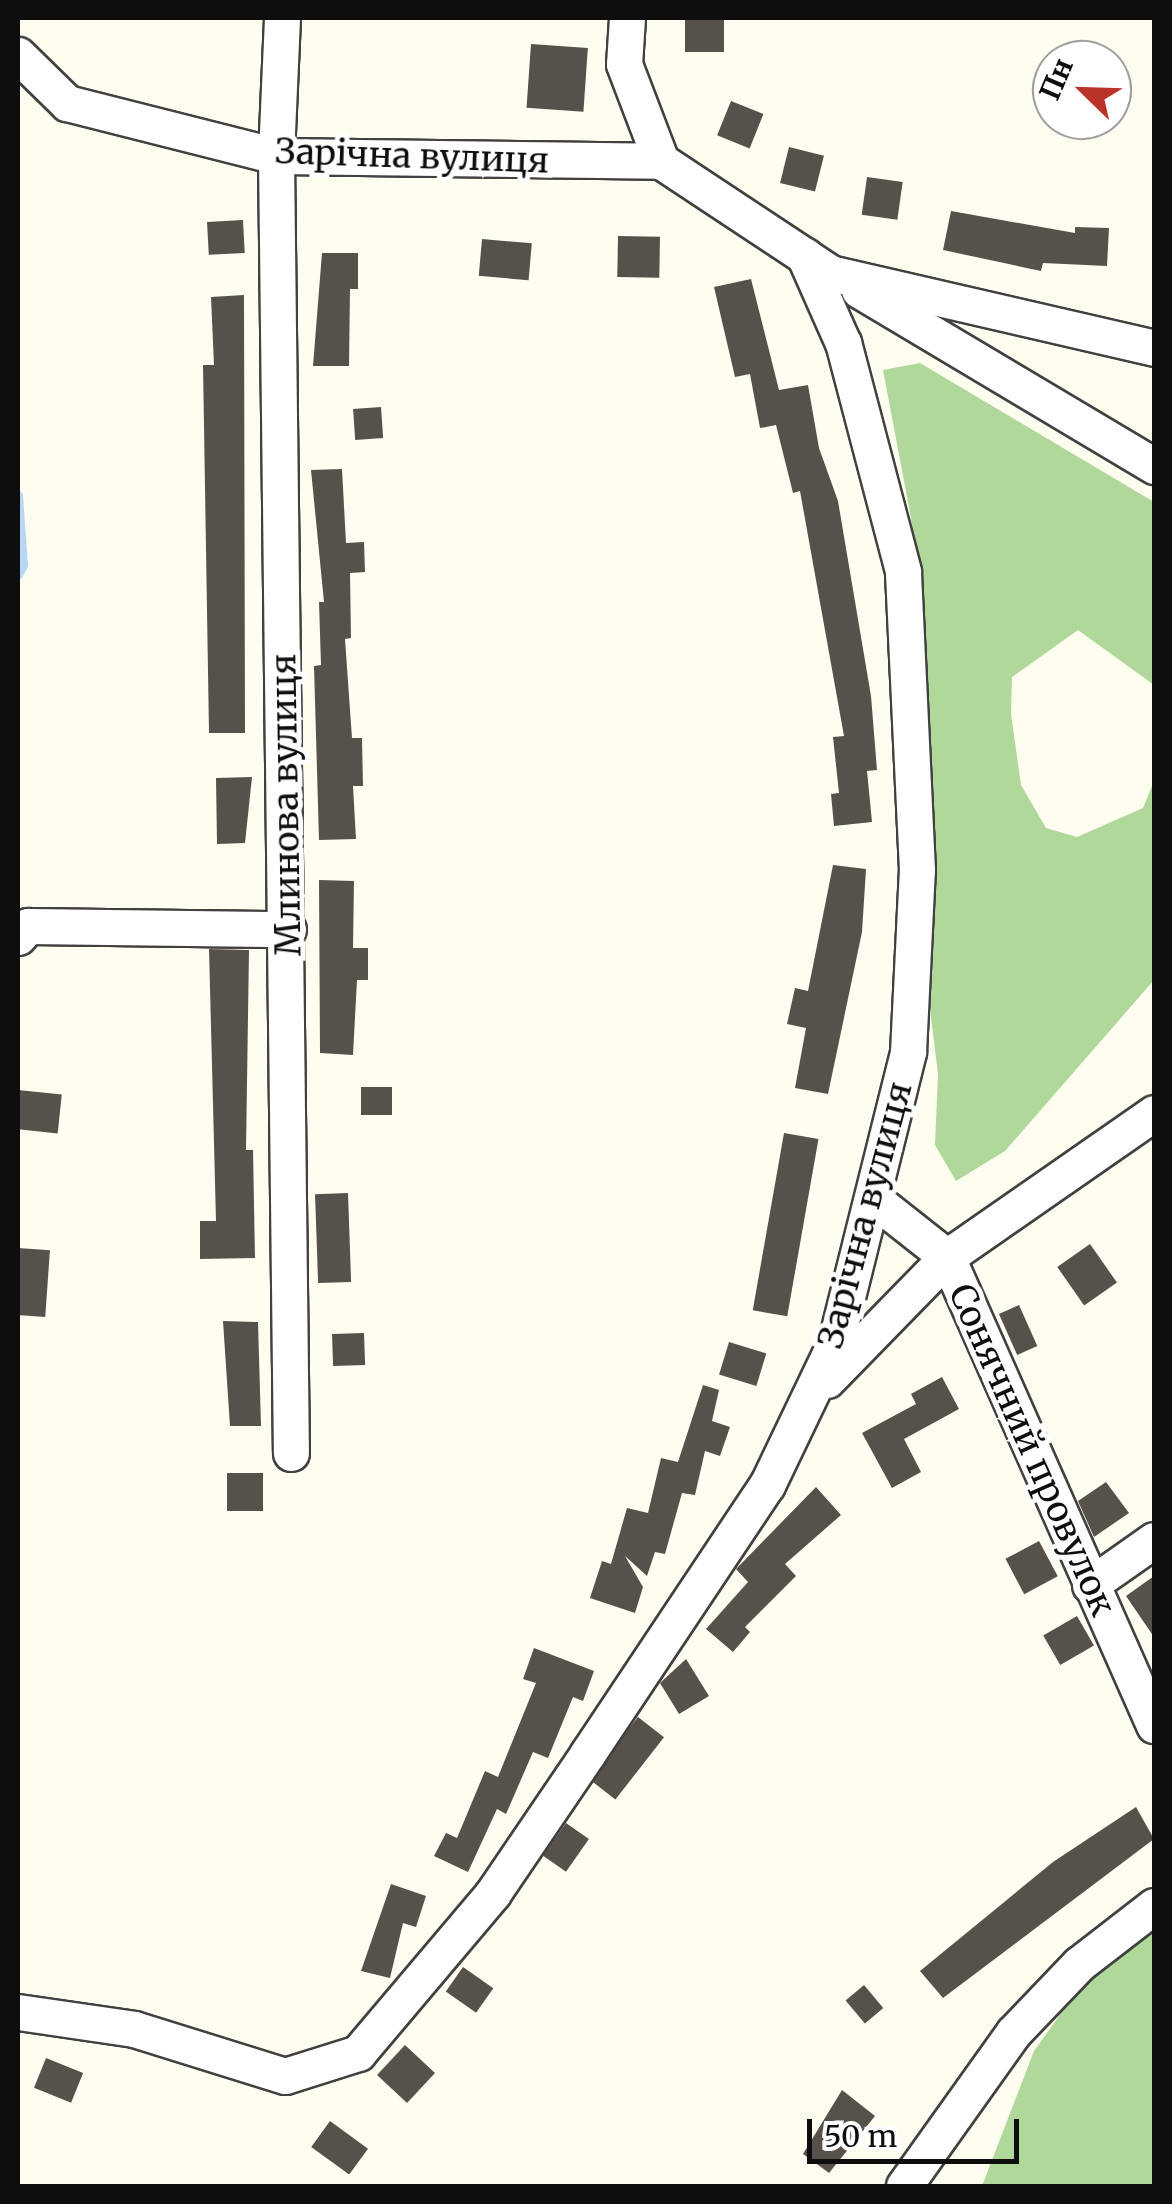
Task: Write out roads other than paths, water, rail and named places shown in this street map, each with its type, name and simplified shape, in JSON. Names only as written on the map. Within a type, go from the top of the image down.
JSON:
[{"type":"street","name":"Млинова вулиця","points":[[282,18],[276,156],[288,929],[291,1454]]},
{"type":"street","points":[[626,18],[624,64],[661,161],[817,264],[1154,466]]},
{"type":"street","name":"Зарічна вулиця","points":[[18,54],[66,102],[276,156],[661,161]]},
{"type":"street","name":"Зарічна вулиця","points":[[18,2012],[134,2028],[285,2076],[358,2053],[493,1894],[766,1484],[836,1341],[876,1201],[908,1052],[918,870],[903,571],[843,343],[817,264]]},
{"type":"street","points":[[817,264],[1154,348]]},
{"type":"street","points":[[18,938],[28,926],[288,929]]},
{"type":"street","points":[[808,1400],[947,1257],[1154,1113]]},
{"type":"street","name":"Сонячний провулок","points":[[876,1201],[947,1257],[1154,1726]]},
{"type":"street","points":[[1090,1585],[1154,1540]]},
{"type":"street","points":[[904,2186],[1014,2033],[1079,1964],[1154,1906]]},
{"type":"waterway","points":[[18,495],[23,565],[18,575]]}]
